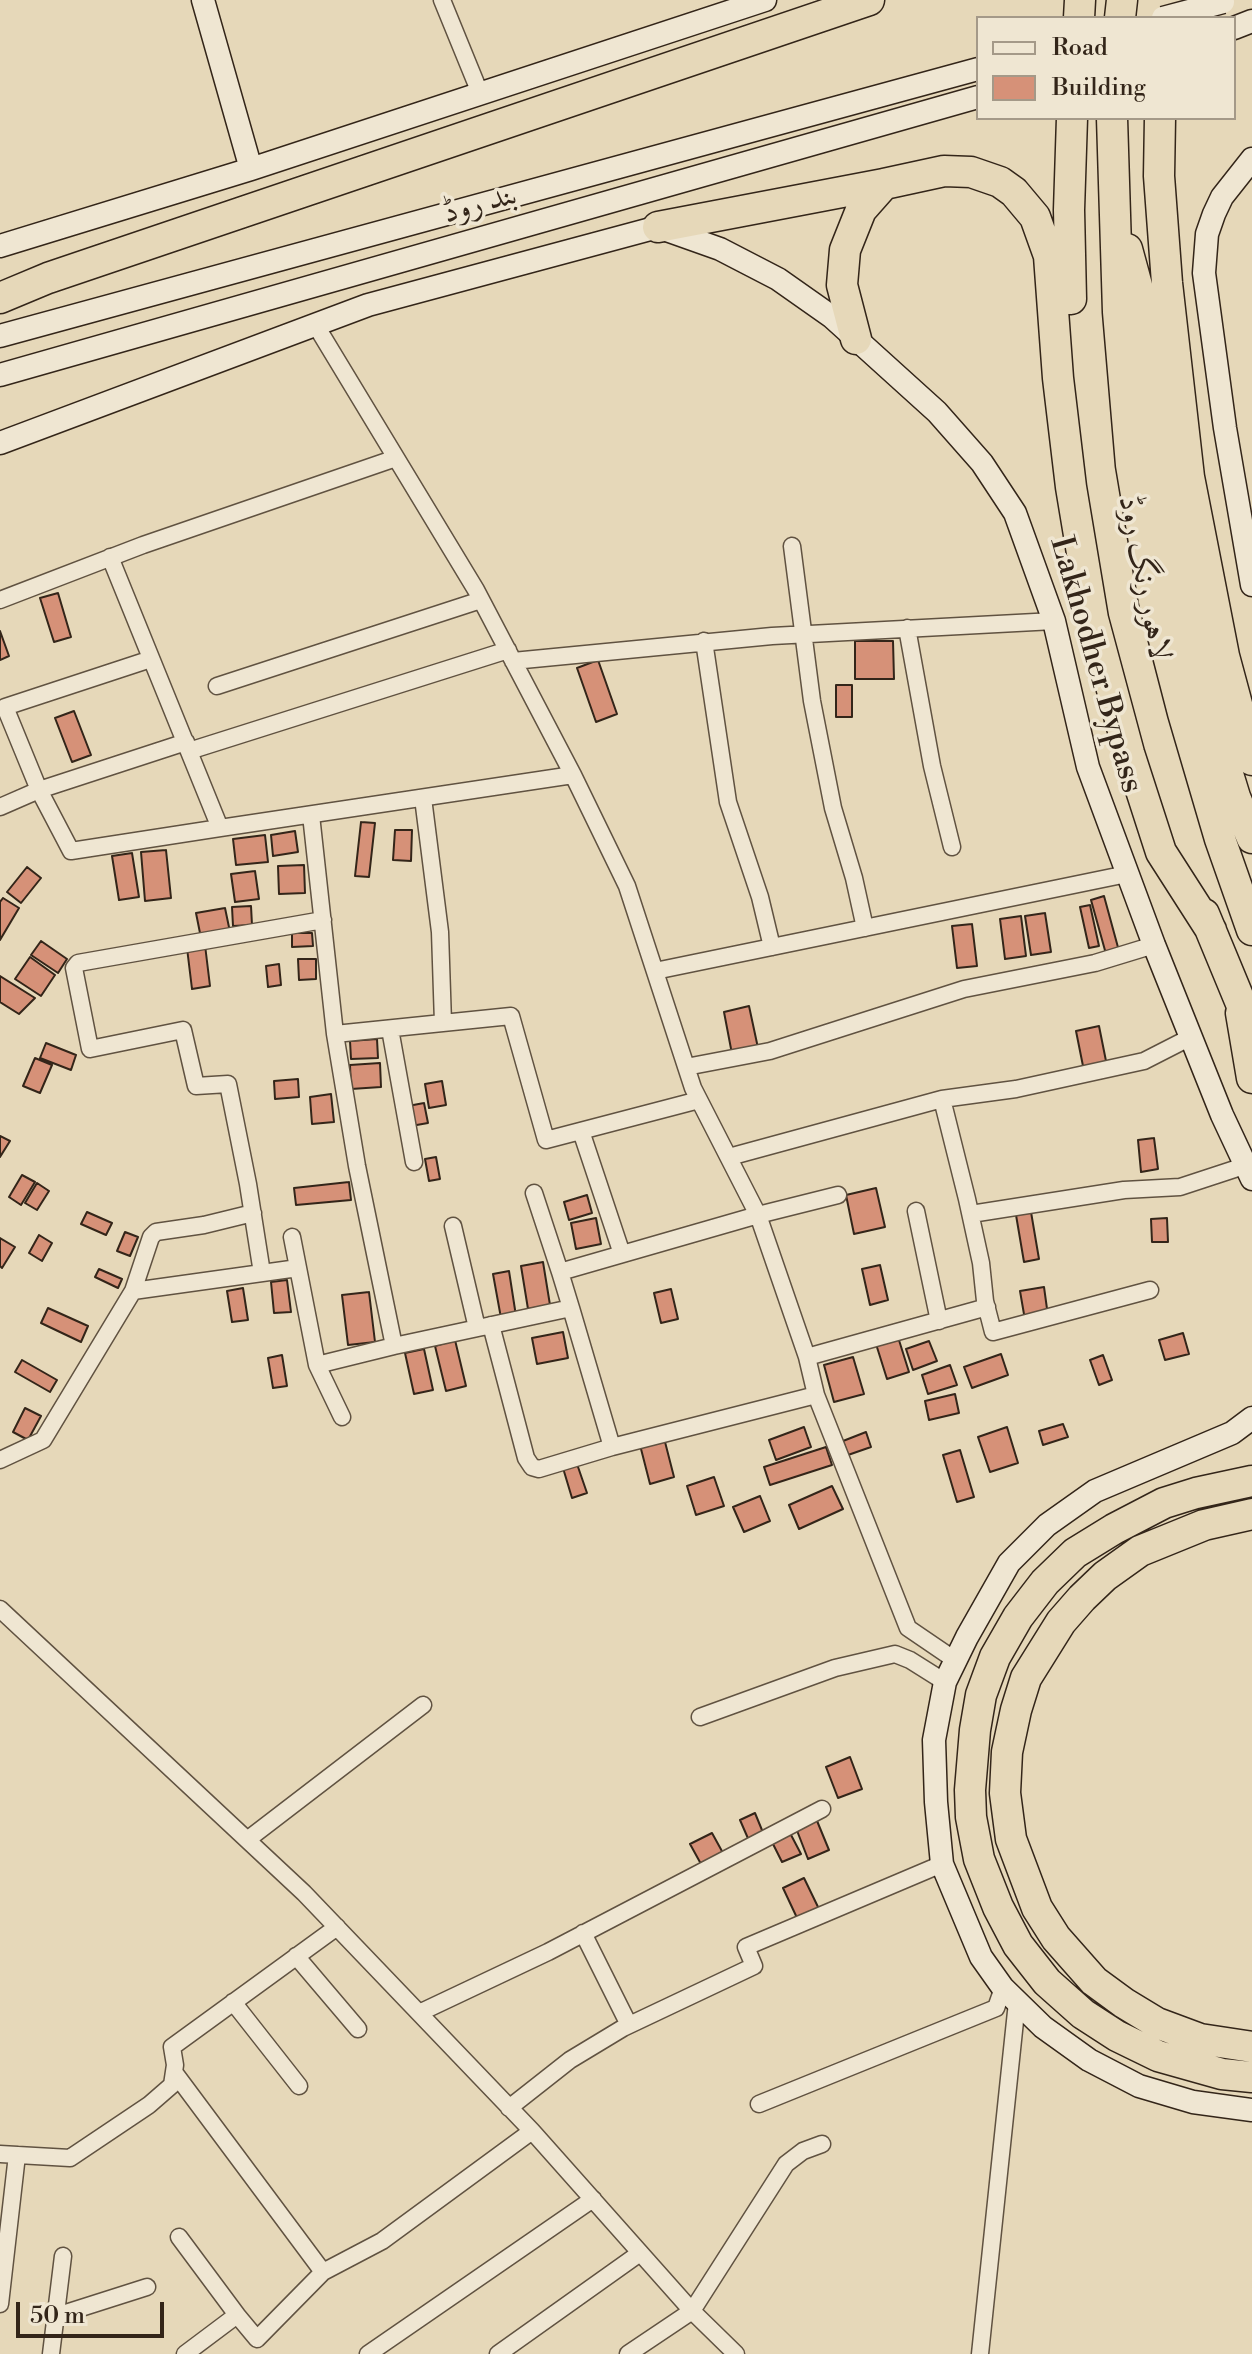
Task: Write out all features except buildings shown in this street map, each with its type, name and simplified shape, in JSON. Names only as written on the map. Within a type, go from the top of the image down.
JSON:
[{"type":"highway","points":[[0,298],[63,273],[869,0]]},
{"type":"highway","name":"لاہور رنگ روڈ","points":[[1072,120],[1069,210],[1072,317],[1080,425],[1095,536],[1115,640],[1179,845],[1252,1030]]},
{"type":"highway","name":"لاہور رنگ روڈ","points":[[1112,120],[1118,312],[1131,465],[1154,601],[1220,839],[1252,930]]},
{"type":"highway","points":[[1160,120],[1159,176],[1167,283],[1189,477],[1221,643],[1252,760]]},
{"type":"highway","points":[[658,227],[944,171],[986,176],[1014,192],[1035,217],[1044,236],[1051,274],[1058,378],[1071,487],[1093,619],[1137,781],[1161,852],[1211,930]]},
{"type":"highway","points":[[856,339],[842,285],[845,250],[861,210],[884,184]]},
{"type":"highway","points":[[1112,193],[1139,293],[1159,475],[1188,627],[1205,699],[1235,797],[1252,838]]},
{"type":"highway","points":[[1238,995],[1252,1078]]},
{"type":"highway","points":[[1252,1481],[1164,1503],[1075,1553],[1045,1582],[1018,1617],[995,1657],[981,1695],[971,1755],[971,1817],[979,1859],[998,1907],[1018,1945],[1047,1982],[1083,2014],[1117,2036],[1158,2056],[1222,2074],[1252,2077]]},
{"type":"highway","points":[[1252,1514],[1204,1525],[1140,1551],[1105,1576],[1061,1622],[1026,1678],[1007,1752],[1005,1793],[1011,1839],[1037,1908],[1056,1938],[1094,1981],[1157,2023],[1200,2039],[1252,2047]]},
{"type":"main road","points":[[203,0],[251,169]]},
{"type":"main road","points":[[0,246],[251,169],[765,0]]},
{"type":"main road","points":[[1171,16],[1225,1]]},
{"type":"main road","name":"بند روڈ","points":[[0,336],[976,70]]},
{"type":"main road","name":"بند روڈ","points":[[0,375],[976,98]]},
{"type":"main road","points":[[1252,159],[1222,197],[1214,214],[1207,234],[1204,273],[1225,428],[1252,585]]},
{"type":"main road","name":"بند روڈ","points":[[0,443],[368,305],[658,227]]},
{"type":"main road","name":"Lakhodher Bypass","points":[[658,227],[720,249],[778,279],[814,303],[937,412],[982,463],[1015,513],[1054,621],[1088,767],[1154,945],[1222,1115],[1250,1172]]},
{"type":"main road","points":[[1252,1418],[1232,1433],[1095,1491],[1047,1525],[1009,1563],[945,1682],[934,1740],[942,1864],[981,1957],[1010,1995],[1043,2027],[1089,2060],[1139,2086],[1193,2102],[1252,2110]]},
{"type":"street","points":[[442,0],[480,93]]},
{"type":"street","points":[[315,324],[481,600],[627,886],[686,1067],[699,1100],[758,1215],[807,1357],[816,1395],[908,1628],[955,1660]]},
{"type":"street","points":[[0,600],[110,557],[396,458]]},
{"type":"street","points":[[792,546],[823,757],[833,808],[865,928]]},
{"type":"street","points":[[110,557],[220,828]]},
{"type":"street","points":[[217,686],[481,600]]},
{"type":"street","points":[[0,807],[39,790],[510,656],[804,634],[1054,621]]},
{"type":"street","points":[[907,628],[932,766],[952,847]]},
{"type":"street","points":[[704,641],[728,802],[760,897],[772,947]]},
{"type":"street","points":[[151,659],[2,708],[71,851],[573,775]]},
{"type":"street","points":[[423,798],[440,932],[443,1023]]},
{"type":"street","points":[[311,815],[335,1034],[357,1166],[394,1346]]},
{"type":"street","points":[[655,971],[1127,874]]},
{"type":"street","points":[[262,1273],[228,1084],[196,1086],[183,1030],[90,1049],[74,968],[78,963],[323,920]]},
{"type":"street","points":[[686,1067],[770,1051],[964,989],[1095,963],[1154,945]]},
{"type":"street","points":[[335,1034],[511,1016],[546,1140],[699,1100]]},
{"type":"street","points":[[390,1029],[414,1162]]},
{"type":"street","points":[[729,1157],[942,1099],[1016,1089],[1144,1061],[1191,1037]]},
{"type":"street","points":[[942,1099],[971,1214],[993,1332],[1150,1290]]},
{"type":"street","points":[[581,1131],[622,1254]]},
{"type":"street","points":[[971,1214],[1124,1190],[1180,1187],[1250,1172]]},
{"type":"street","points":[[534,1193],[612,1447]]},
{"type":"street","points":[[560,1272],[838,1195]]},
{"type":"street","points":[[916,1211],[939,1321]]},
{"type":"street","points":[[0,1460],[43,1440],[133,1291],[151,1237],[156,1232],[253,1213]]},
{"type":"street","points":[[453,1226],[526,1458],[532,1467],[539,1469],[612,1447],[816,1395]]},
{"type":"street","points":[[292,1237],[317,1365],[342,1417]]},
{"type":"street","points":[[133,1291],[298,1268]]},
{"type":"street","points":[[807,1357],[987,1307]]},
{"type":"street","points":[[317,1365],[571,1308]]},
{"type":"street","points":[[0,1609],[337,1927],[532,2131],[733,2353]]},
{"type":"street","points":[[700,1717],[835,1668],[895,1654],[945,1682]]},
{"type":"street","points":[[247,1840],[423,1705]]},
{"type":"street","points":[[419,2013],[583,1933],[822,1809]]},
{"type":"street","points":[[509,2108],[570,2060],[629,2025],[754,1966],[746,1947],[942,1864]]},
{"type":"street","points":[[0,2304],[9,2155],[70,2158],[149,2105],[172,2085],[172,2047],[337,1927]]},
{"type":"street","points":[[583,1933],[629,2025]]},
{"type":"street","points":[[296,1956],[358,2029]]},
{"type":"street","points":[[759,2104],[996,2008],[1010,1995]]},
{"type":"street","points":[[980,2354],[1010,1995]]},
{"type":"street","points":[[233,2002],[299,2086]]},
{"type":"street","points":[[174,2072],[323,2272]]},
{"type":"street","points":[[179,2237],[257,2339],[323,2272],[382,2241],[532,2131]]},
{"type":"street","points":[[628,2354],[692,2311],[786,2164],[803,2151],[822,2144]]},
{"type":"street","points":[[368,2354],[593,2199]]},
{"type":"street","points":[[498,2354],[640,2253]]},
{"type":"street","points":[[51,2354],[63,2256]]},
{"type":"street","points":[[56,2316],[147,2287]]},
{"type":"street","points":[[185,2354],[237,2315]]}]
